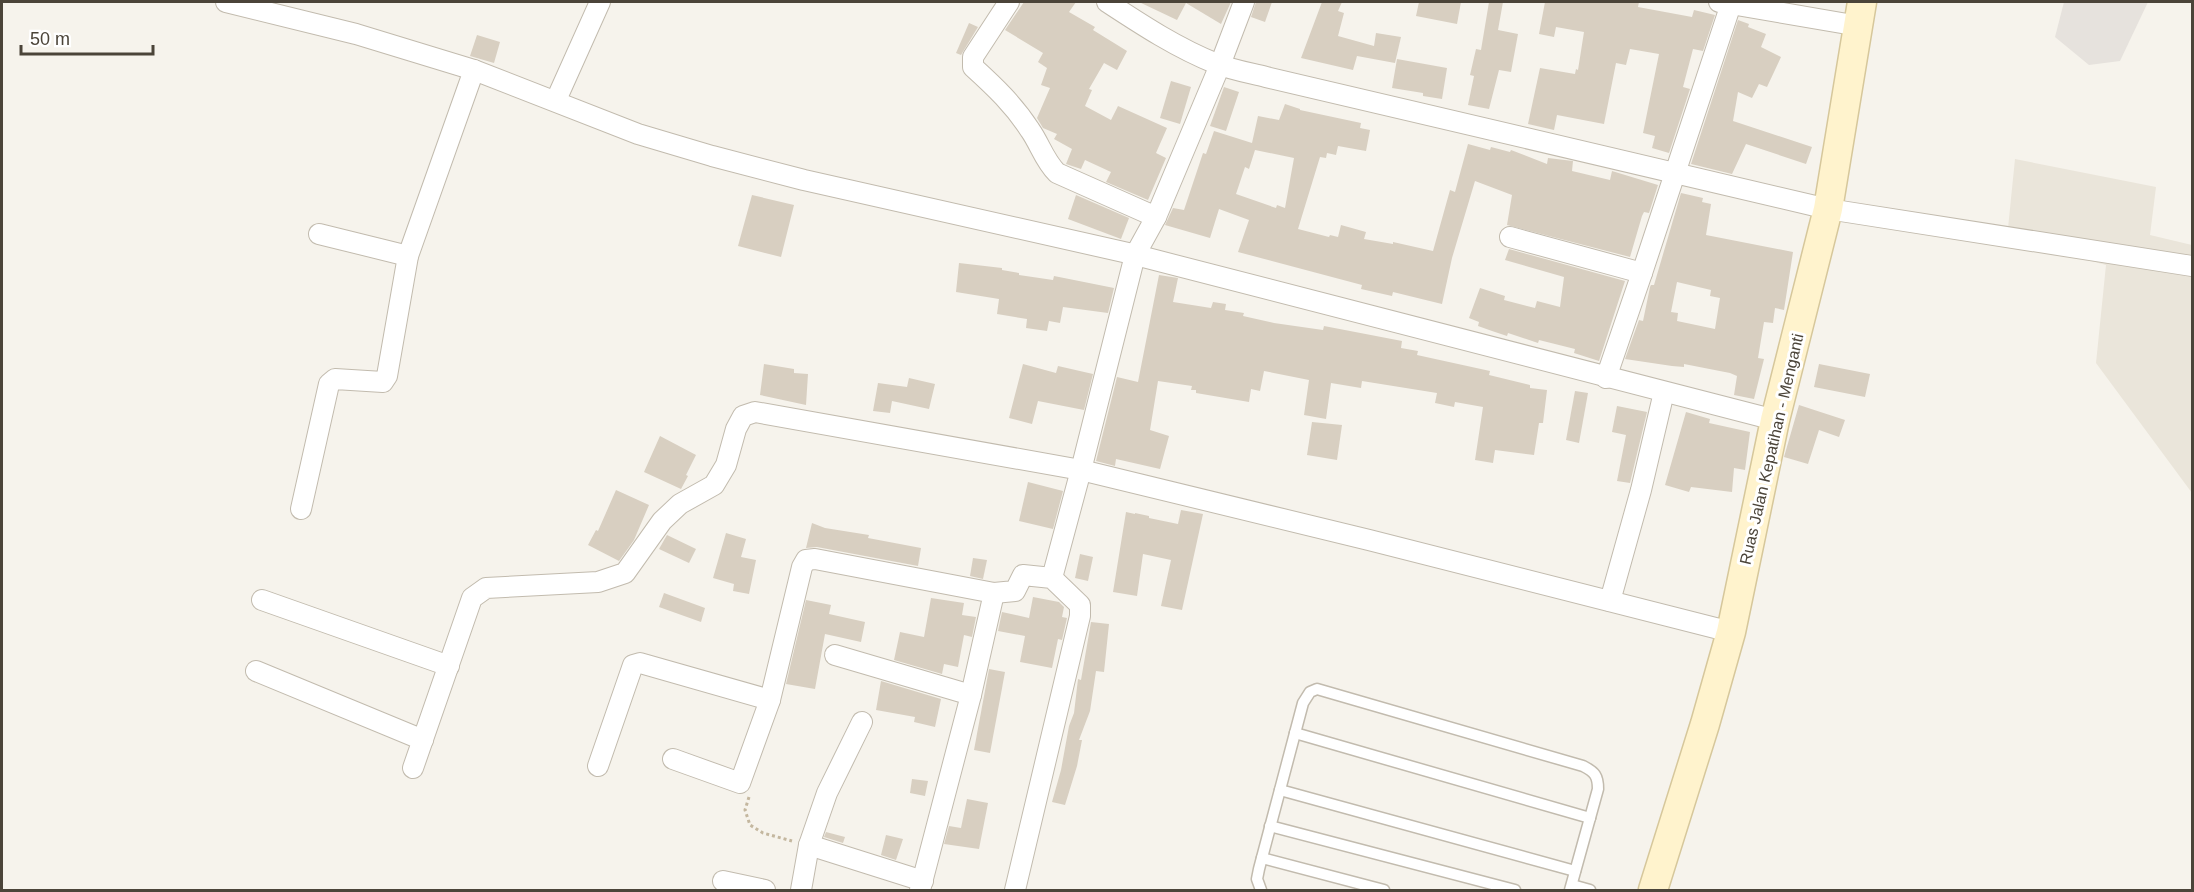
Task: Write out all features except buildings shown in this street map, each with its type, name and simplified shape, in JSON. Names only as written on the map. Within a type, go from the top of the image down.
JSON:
[{"type":"main road","name":"Ruas Jalan Kepatihan - Menganti","points":[[1653,891],[1731,632],[1774,420],[1828,209],[1861,14]]},
{"type":"street","points":[[226,2],[356,34],[474,70],[556,100],[638,134],[712,156],[804,180],[1135,255],[1774,420]]},
{"type":"street","points":[[556,100],[600,2]]},
{"type":"street","points":[[1009,2],[973,57],[973,67],[1015,108],[1033,135],[1047,163],[1057,173],[1156,217]]},
{"type":"street","points":[[1107,2],[1154,33],[1193,54],[1220,65],[1828,209],[2193,266]]},
{"type":"street","points":[[1052,578],[1135,255],[1156,217],[1244,2]]},
{"type":"street","points":[[1606,378],[1675,172],[1725,3],[1861,14]]},
{"type":"street","points":[[301,509],[329,384],[335,379],[383,382],[387,376],[408,255],[474,70]]},
{"type":"street","points":[[319,234],[408,255]]},
{"type":"street","points":[[1510,237],[1642,273]]},
{"type":"street","points":[[1610,601],[1641,490],[1664,392]]},
{"type":"street","points":[[413,768],[472,598],[486,588],[598,582],[625,573],[662,521],[680,504],[714,485],[726,465],[736,429],[743,416],[755,412],[1081,470],[1731,632]]},
{"type":"street","points":[[673,759],[740,783],[770,700],[802,567],[806,560],[993,593],[1015,591],[1023,575],[1052,578],[1080,605],[1080,616],[1015,891]]},
{"type":"street","points":[[808,846],[922,886],[993,593]]},
{"type":"street","points":[[262,600],[449,666]]},
{"type":"street","points":[[835,655],[970,695]]},
{"type":"street","points":[[598,766],[633,665],[640,663],[770,700]]},
{"type":"street","points":[[256,671],[423,740]]},
{"type":"street","points":[[801,891],[808,846],[827,793],[862,722]]},
{"type":"street","points":[[723,881],[765,891]]},
{"type":"lane","points":[[1261,891],[1257,879],[1303,703],[1310,692],[1317,689],[1583,766],[1595,772],[1598,789],[1571,888],[1590,891]]},
{"type":"lane","points":[[1295,733],[1590,818]]},
{"type":"lane","points":[[1280,790],[1575,871]]},
{"type":"lane","points":[[1270,826],[1515,891]]},
{"type":"lane","points":[[1262,858],[1384,891]]},
{"type":"path","points":[[740,783],[750,789],[745,810],[750,825],[763,833],[808,846]]},
{"type":"shaded area","points":[[2064,2],[2148,2],[2120,61],[2089,65],[2055,37]]},
{"type":"shaded area","points":[[2015,159],[2156,187],[2150,235],[2192,245],[2192,493],[2096,363],[2106,265],[2007,238]]}]
